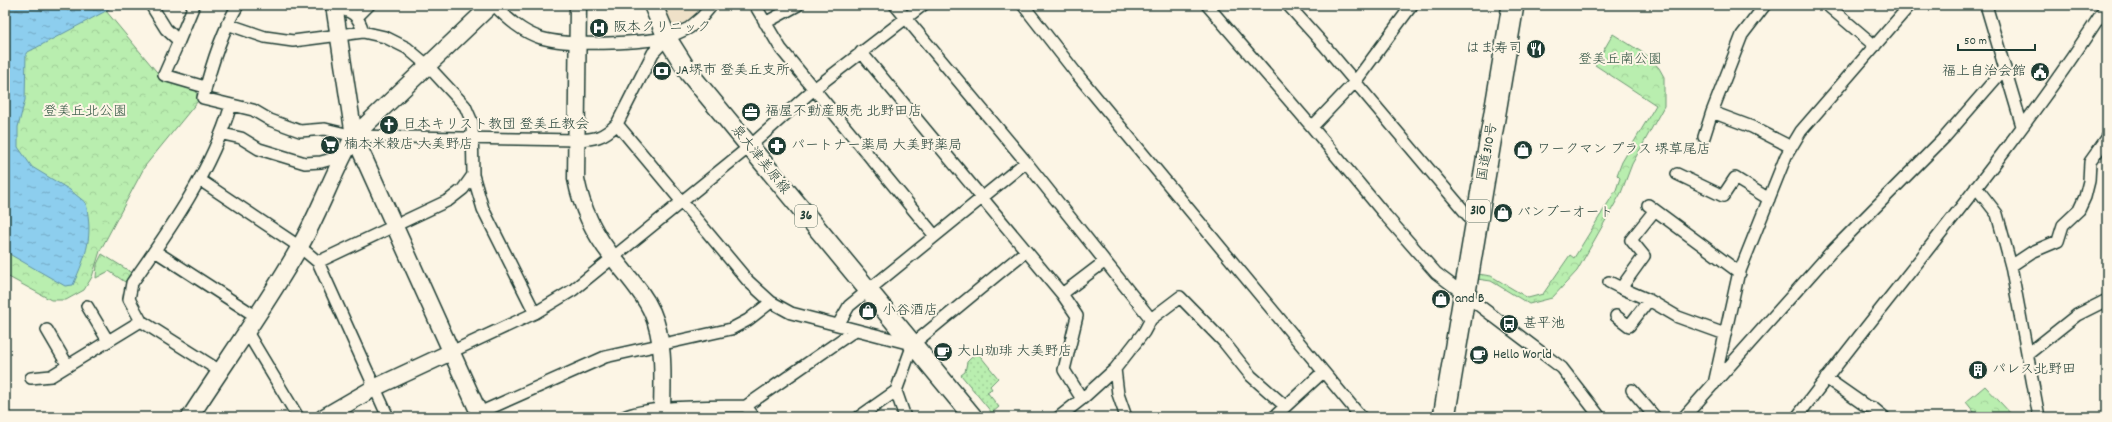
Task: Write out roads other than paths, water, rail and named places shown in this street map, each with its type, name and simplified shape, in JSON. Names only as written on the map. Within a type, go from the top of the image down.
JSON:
[{"type":"highway","name":"国道310号","points":[[1444,417],[1513,5]]},
{"type":"main road","name":"泉大津美原線","points":[[653,5],[667,38],[690,73],[749,147],[974,417]]},
{"type":"street","points":[[151,5],[166,29],[179,41]]},
{"type":"street","points":[[194,5],[164,75],[205,87]]},
{"type":"street","points":[[238,5],[227,24],[205,87],[203,98],[253,110],[270,120],[300,131],[311,132],[325,129],[354,136],[576,140],[598,138],[609,132],[617,124],[646,64],[653,53],[667,38]]},
{"type":"street","points":[[357,17],[369,5]]},
{"type":"street","points":[[190,417],[257,317],[300,247],[354,136],[492,5],[515,25],[541,38],[578,43],[667,38],[689,28],[702,17],[712,5]]},
{"type":"street","points":[[578,5],[576,179],[581,202],[588,221],[613,259],[645,297],[653,313],[661,345],[662,413]]},
{"type":"street","points":[[755,5],[781,49],[935,236]]},
{"type":"street","points":[[765,23],[798,5]]},
{"type":"street","points":[[895,5],[1026,162],[1104,262],[1151,319]]},
{"type":"street","points":[[324,417],[374,388],[535,313],[574,290],[749,147],[814,89],[905,17],[924,5]]},
{"type":"street","points":[[1023,5],[1076,73],[1361,417]]},
{"type":"street","points":[[1207,5],[1436,273],[1562,368],[1600,417]]},
{"type":"street","points":[[1288,5],[1476,225]]},
{"type":"street","points":[[1312,127],[1355,82],[1412,5]]},
{"type":"street","points":[[1828,5],[1875,46]]},
{"type":"street","points":[[1714,385],[1740,274],[1786,156],[1801,131],[1910,5]]},
{"type":"street","points":[[1986,5],[2022,126]]},
{"type":"street","points":[[1797,417],[2022,126],[2087,36],[2107,5]]},
{"type":"street","points":[[1704,137],[1712,112],[1742,36],[1765,6]]},
{"type":"street","points":[[363,32],[357,17],[350,11],[334,7],[354,136],[451,352],[481,415],[605,357],[731,330],[748,320],[771,302]]},
{"type":"street","points":[[227,24],[265,37],[293,41],[363,32],[385,37],[407,48],[427,66],[465,106],[472,122],[474,138],[474,175],[483,209],[535,313]]},
{"type":"street","points":[[861,52],[1062,294],[1077,316],[1064,370],[1082,399]]},
{"type":"street","points":[[1684,417],[1831,252],[1945,137],[2005,68]]},
{"type":"street","points":[[220,371],[141,321],[129,299],[132,283],[155,251],[200,180],[223,134],[231,105]]},
{"type":"street","points":[[1712,112],[1752,127],[1791,147]]},
{"type":"street","points":[[617,124],[683,201],[748,281],[771,302],[791,313],[913,344]]},
{"type":"street","points":[[223,134],[241,138],[259,149],[305,163],[321,162],[343,156]]},
{"type":"street","points":[[2011,266],[2032,252],[2058,242],[2063,225],[2079,210],[2085,197],[2089,181],[2090,162],[2107,138]]},
{"type":"street","points":[[838,325],[849,306],[1026,162]]},
{"type":"street","points":[[1677,174],[1723,196],[1735,178],[1769,199]]},
{"type":"street","points":[[318,262],[449,200],[463,189],[474,175]]},
{"type":"street","points":[[200,180],[300,247],[318,262],[388,417]]},
{"type":"street","points":[[1976,186],[1997,214],[2011,266],[2039,417]]},
{"type":"street","points":[[1621,288],[1644,256],[1631,240],[1652,208],[1740,274]]},
{"type":"street","points":[[155,251],[257,317]]},
{"type":"street","points":[[859,417],[896,391],[913,344],[1026,251]]},
{"type":"street","points":[[1062,294],[1104,262]]},
{"type":"street","points":[[1610,282],[1648,300],[1678,317],[1725,334]]},
{"type":"street","points":[[1059,417],[1082,399],[1115,369],[1144,332],[1151,319],[1180,297],[1223,341],[1251,376],[1285,406]]},
{"type":"street","points":[[1616,316],[1629,326],[1648,300]]},
{"type":"street","points":[[2028,354],[2076,315],[2107,300]]},
{"type":"street","points":[[87,306],[108,341]]},
{"type":"street","points":[[31,378],[51,376],[141,321]]},
{"type":"street","points":[[47,330],[68,366]]},
{"type":"street","points":[[624,417],[633,413],[662,413],[746,406],[854,330]]},
{"type":"street","points":[[247,332],[298,417]]},
{"type":"street","points":[[1115,369],[1118,394],[1125,414],[1124,417]]},
{"type":"street","points":[[1274,417],[1323,372]]},
{"type":"street","points":[[1826,378],[1866,406],[1873,408],[1884,417]]},
{"type":"street","points":[[1632,390],[1655,417]]},
{"type":"street","points":[[896,391],[905,417]]},
{"type":"street","points":[[746,406],[754,417]]},
{"type":"water","points":[[5,5],[114,5],[104,12],[26,53],[25,100],[18,127],[18,147],[32,167],[70,190],[86,203],[89,236],[82,264],[73,285],[65,286],[11,255],[5,248]]},
{"type":"place","name":"阪本クリニック","points":[[599,28]]},
{"type":"place","name":"はま寿司","points":[[1536,49]]},
{"type":"place","name":"JA堺市 登美丘支所","points":[[662,71]]},
{"type":"place","name":"福上自治会館","points":[[2040,72]]},
{"type":"place","name":"福屋不動産販売 北野田店","points":[[751,112]]},
{"type":"place","name":"日本キリスト教団 登美丘教会","points":[[389,125]]},
{"type":"place","name":"楠本米穀店 大美野店","points":[[330,145]]},
{"type":"place","name":"パートナー薬局 大美野薬局","points":[[777,146]]},
{"type":"place","name":"ワークマン プラス 堺草尾店","points":[[1523,150]]},
{"type":"place","name":"バンブーオート","points":[[1503,213]]},
{"type":"place","name":"and B","points":[[1441,299]]},
{"type":"place","name":"小谷酒店","points":[[868,311]]},
{"type":"place","name":"甚平池","points":[[1509,324]]},
{"type":"place","name":"大山珈琲 大美野店","points":[[943,352]]},
{"type":"place","name":"Hello World","points":[[1479,355]]},
{"type":"place","name":"パレス北野田","points":[[1978,370]]},
{"type":"park label","name":"登美丘南公園","points":[[1620,60]]},
{"type":"park label","name":"登美丘北公園","points":[[85,112]]}]
